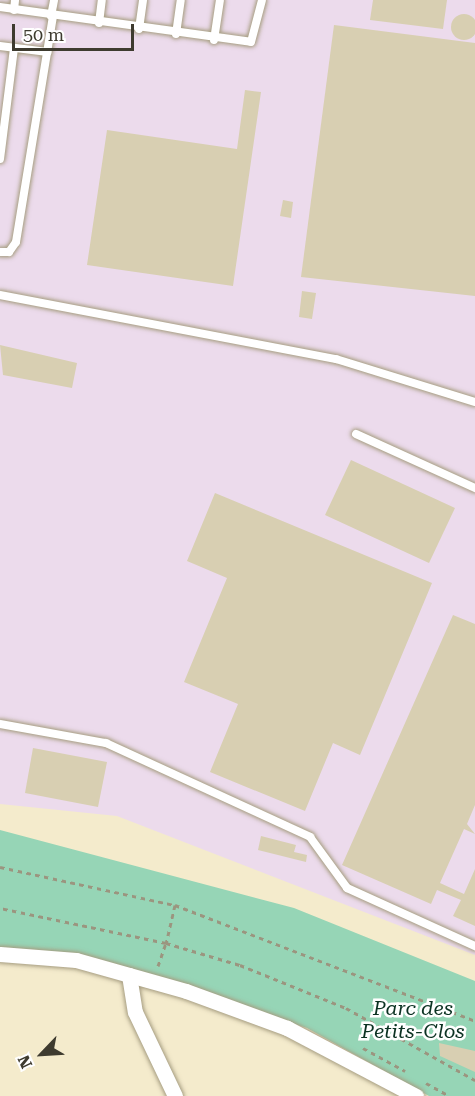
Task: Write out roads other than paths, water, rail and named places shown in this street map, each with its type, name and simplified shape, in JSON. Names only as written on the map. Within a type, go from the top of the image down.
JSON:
[{"type":"street","points":[[0,954],[76,960],[129,975],[287,1028],[416,1096]]},
{"type":"street","points":[[129,975],[135,1012],[175,1096]]},
{"type":"lane","points":[[14,10],[15,0]]},
{"type":"lane","points":[[0,252],[9,252],[16,242],[48,52],[54,0]]},
{"type":"lane","points":[[99,23],[102,0]]},
{"type":"lane","points":[[139,29],[143,0]]},
{"type":"lane","points":[[176,34],[181,0]]},
{"type":"lane","points":[[214,40],[220,0]]},
{"type":"lane","points":[[0,7],[214,40],[251,42],[262,0]]},
{"type":"lane","points":[[0,46],[48,52]]},
{"type":"lane","points":[[0,159],[14,48]]},
{"type":"lane","points":[[0,295],[336,359],[475,402]]},
{"type":"lane","points":[[356,434],[475,489]]},
{"type":"lane","points":[[0,724],[106,743],[310,837],[347,888],[475,946]]},
{"type":"park label","name":"Parc des Petits-Clos","points":[[413,1020]]}]
